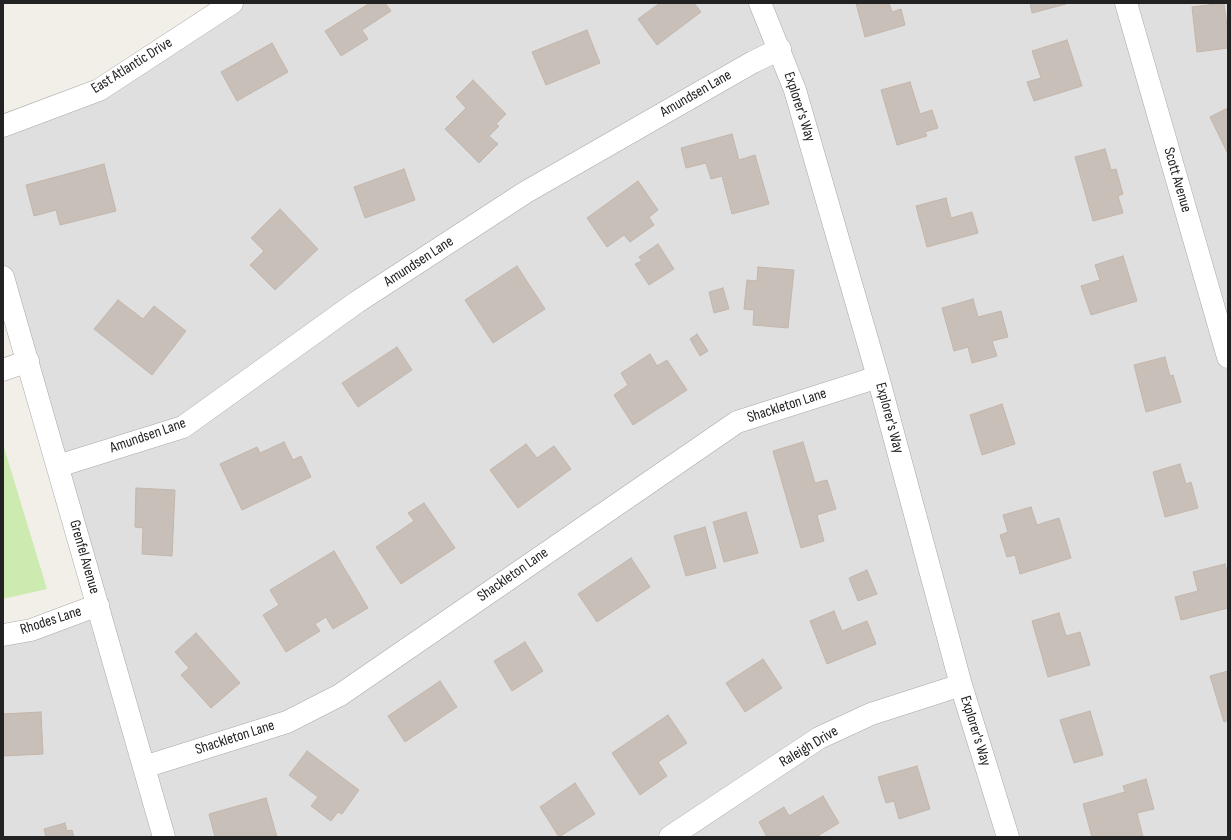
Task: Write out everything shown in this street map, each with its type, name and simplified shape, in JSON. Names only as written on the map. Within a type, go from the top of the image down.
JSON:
[{"type":"street","name":"East Atlantic Drive","points":[[4,123],[99,90],[232,3]]},
{"type":"street","name":"Explorer's Way","points":[[760,3],[780,49],[795,90],[878,377],[962,685],[1008,837]]},
{"type":"street","name":"Scott Avenue","points":[[1126,3],[1228,357]]},
{"type":"street","name":"Amundsen Lane","points":[[58,466],[183,427],[357,302],[526,192],[753,62],[780,49]]},
{"type":"street","name":"Grenfel Avenue","points":[[3,277],[164,837]]},
{"type":"street","points":[[3,370],[28,361]]},
{"type":"street","name":"Shackleton Lane","points":[[144,767],[287,722],[340,695],[737,422],[878,377]]},
{"type":"street","name":"Rhodes Lane","points":[[3,635],[32,630],[98,605]]},
{"type":"street","name":"Raleigh Drive","points":[[670,837],[819,738],[870,714],[962,685]]},
{"type":"shaded area","points":[[232,3],[1228,3],[1228,837],[3,837],[3,635],[98,605],[3,277],[3,126],[99,90]]},
{"type":"green space","points":[[3,444],[47,589],[3,599]]},
{"type":"building","points":[[370,3],[385,3],[391,11],[362,30],[368,39],[341,56],[325,31]]},
{"type":"building","points":[[660,3],[694,3],[701,12],[657,45],[638,19]]},
{"type":"building","points":[[856,3],[889,3],[892,12],[901,9],[905,25],[865,37]]},
{"type":"building","points":[[1030,3],[1066,3],[1066,4],[1032,13]]},
{"type":"building","points":[[1224,3],[1228,26],[1228,48],[1197,52],[1192,7]]},
{"type":"building","points":[[587,30],[600,63],[546,85],[532,52]]},
{"type":"building","points":[[1067,40],[1082,86],[1034,101],[1027,82],[1041,78],[1032,51]]},
{"type":"building","points":[[272,43],[288,72],[237,101],[221,72]]},
{"type":"building","points":[[473,80],[506,114],[496,124],[499,126],[489,136],[498,144],[479,163],[445,129],[466,108],[456,97]]},
{"type":"building","points":[[910,82],[920,114],[932,110],[938,128],[925,132],[927,136],[897,145],[881,90]]},
{"type":"building","points":[[1228,108],[1228,154],[1210,117]]},
{"type":"building","points":[[732,134],[739,160],[755,155],[769,204],[732,214],[722,176],[711,179],[706,163],[686,168],[681,148]]},
{"type":"building","points":[[1105,149],[1111,170],[1116,169],[1123,194],[1118,196],[1123,213],[1093,221],[1075,157]]},
{"type":"building","points":[[104,164],[116,211],[60,225],[56,210],[34,216],[26,185]]},
{"type":"building","points":[[404,169],[415,200],[365,218],[354,187]]},
{"type":"building","points":[[638,181],[658,210],[649,217],[654,225],[630,242],[624,235],[607,247],[587,218]]},
{"type":"building","points":[[946,198],[951,218],[972,212],[978,233],[927,247],[916,206]]},
{"type":"building","points":[[280,209],[318,249],[275,290],[250,265],[264,251],[251,238]]},
{"type":"building","points":[[658,244],[674,269],[649,285],[635,264],[642,261],[639,257]]},
{"type":"building","points":[[1123,256],[1137,301],[1091,315],[1081,286],[1100,280],[1095,265]]},
{"type":"building","points":[[517,266],[545,309],[493,343],[465,300]]},
{"type":"building","points":[[758,267],[794,270],[788,328],[753,325],[754,310],[744,309],[747,280],[757,281]]},
{"type":"building","points":[[723,288],[729,309],[714,313],[709,292]]},
{"type":"building","points":[[973,299],[978,317],[1001,311],[1008,337],[992,341],[997,356],[972,363],[968,347],[954,351],[942,308]]},
{"type":"building","points":[[118,300],[143,319],[154,306],[186,331],[152,375],[94,329]]},
{"type":"building","points":[[697,334],[708,351],[700,356],[690,339]]},
{"type":"building","points":[[397,347],[412,370],[358,407],[342,383]]},
{"type":"building","points":[[650,354],[657,366],[667,360],[687,390],[633,425],[614,395],[628,385],[621,373]]},
{"type":"building","points":[[1165,357],[1170,376],[1173,375],[1181,402],[1146,412],[1134,365]]},
{"type":"building","points":[[1002,404],[1015,444],[982,455],[970,415]]},
{"type":"building","points":[[284,442],[293,460],[301,456],[311,477],[242,510],[220,464],[257,447],[260,453]]},
{"type":"building","points":[[803,442],[815,483],[827,480],[836,509],[817,515],[824,541],[801,548],[773,451]]},
{"type":"building","points":[[526,444],[537,458],[554,446],[571,469],[518,508],[490,470]]},
{"type":"building","points":[[1180,464],[1186,484],[1191,482],[1198,508],[1165,517],[1153,472]]},
{"type":"building","points":[[136,488],[175,490],[172,556],[142,554],[143,528],[135,527]]},
{"type":"building","points":[[424,503],[455,548],[401,584],[376,547],[414,521],[408,513]]},
{"type":"building","points":[[1031,507],[1037,525],[1059,518],[1071,558],[1020,574],[1015,555],[1007,557],[1000,535],[1008,532],[1003,515]]},
{"type":"building","points":[[746,512],[758,553],[724,562],[713,522]]},
{"type":"building","points":[[705,527],[716,568],[686,576],[674,536]]},
{"type":"building","points":[[334,551],[368,608],[333,629],[326,617],[315,624],[320,631],[286,652],[263,615],[279,605],[270,590]]},
{"type":"building","points":[[631,558],[650,587],[597,622],[578,594]]},
{"type":"building","points":[[1225,564],[1228,576],[1228,608],[1181,620],[1175,597],[1198,591],[1193,572]]},
{"type":"building","points":[[867,570],[877,594],[858,601],[849,578]]},
{"type":"building","points":[[834,611],[842,631],[867,621],[876,644],[827,664],[810,621]]},
{"type":"building","points":[[1059,613],[1066,636],[1080,632],[1090,665],[1048,677],[1032,621]]},
{"type":"building","points":[[196,633],[240,683],[211,708],[181,675],[189,668],[175,652]]},
{"type":"building","points":[[525,642],[543,671],[512,691],[494,661]]},
{"type":"building","points":[[763,659],[782,688],[745,712],[726,683]]},
{"type":"building","points":[[1228,671],[1228,720],[1224,722],[1210,676]]},
{"type":"building","points":[[440,681],[457,707],[405,742],[388,716]]},
{"type":"building","points":[[1090,711],[1103,755],[1074,763],[1060,720]]},
{"type":"building","points":[[41,712],[43,754],[3,756],[3,714]]},
{"type":"building","points":[[668,715],[687,743],[658,762],[667,776],[640,795],[612,753]]},
{"type":"building","points":[[307,751],[359,790],[342,814],[338,812],[331,821],[311,806],[318,797],[289,775]]},
{"type":"building","points":[[917,766],[930,809],[899,819],[894,801],[886,803],[878,777]]},
{"type":"building","points":[[1146,779],[1154,809],[1137,813],[1143,837],[1092,837],[1083,804],[1125,792],[1123,786]]},
{"type":"building","points":[[575,783],[595,814],[559,837],[540,807]]},
{"type":"building","points":[[823,796],[839,823],[816,837],[767,837],[759,822],[784,807],[789,816]]},
{"type":"building","points":[[266,798],[277,837],[215,837],[209,814]]},
{"type":"building","points":[[65,823],[67,831],[72,830],[74,837],[46,837],[44,829]]}]
